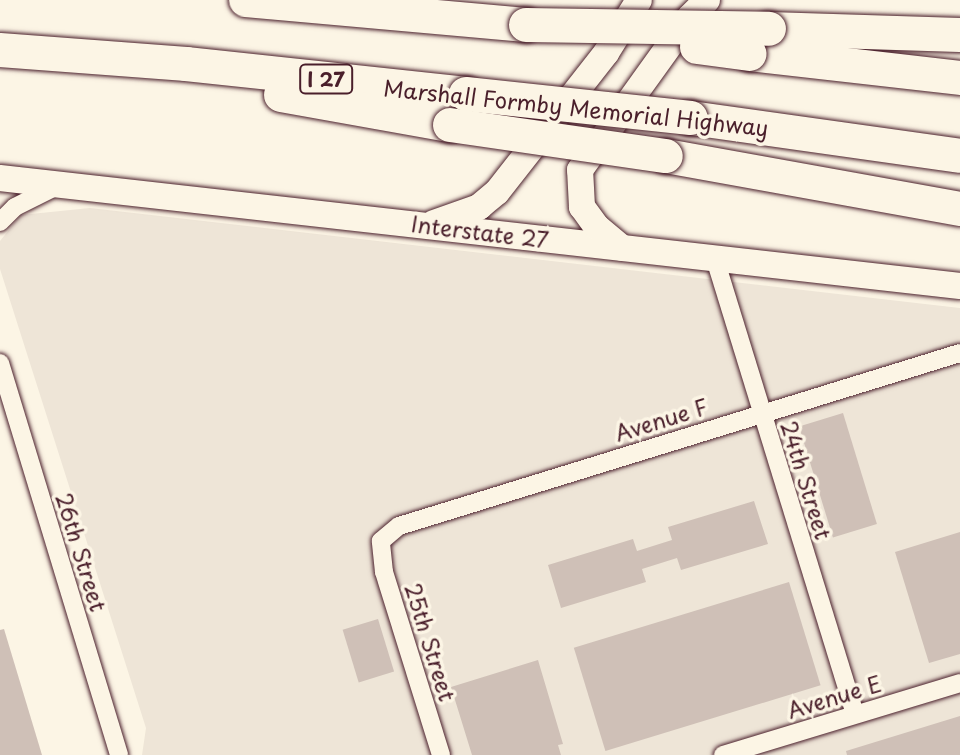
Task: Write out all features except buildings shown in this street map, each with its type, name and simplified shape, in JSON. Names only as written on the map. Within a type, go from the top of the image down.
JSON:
[{"type":"highway","points":[[246,0],[526,25],[760,41],[960,35]]},
{"type":"highway","points":[[760,41],[960,78]]},
{"type":"highway","name":"Marshall Formby Memorial Highway","points":[[3,51],[186,64],[691,118],[960,156]]},
{"type":"highway","points":[[186,64],[242,89],[450,125],[666,156],[960,209]]},
{"type":"main road","points":[[431,225],[479,207],[497,192],[606,53],[639,0]]},
{"type":"main road","points":[[622,248],[596,226],[582,207],[580,170],[690,17],[707,0]]},
{"type":"main road","name":"Interstate 27","points":[[0,178],[960,286]]},
{"type":"street","points":[[0,222],[30,197],[62,184]]},
{"type":"street","name":"24th Street","points":[[715,259],[855,714]]},
{"type":"street","name":"Avenue F","points":[[381,541],[399,526],[960,353]]},
{"type":"street","name":"26th Street","points":[[0,363],[119,755]]},
{"type":"street","name":"25th Street","points":[[381,541],[384,572],[441,755]]},
{"type":"street","name":"Avenue E","points":[[723,755],[960,683]]},
{"type":"shaded area","points":[[90,208],[960,308],[960,755],[142,755],[146,728],[0,269],[0,241],[21,215]]}]
